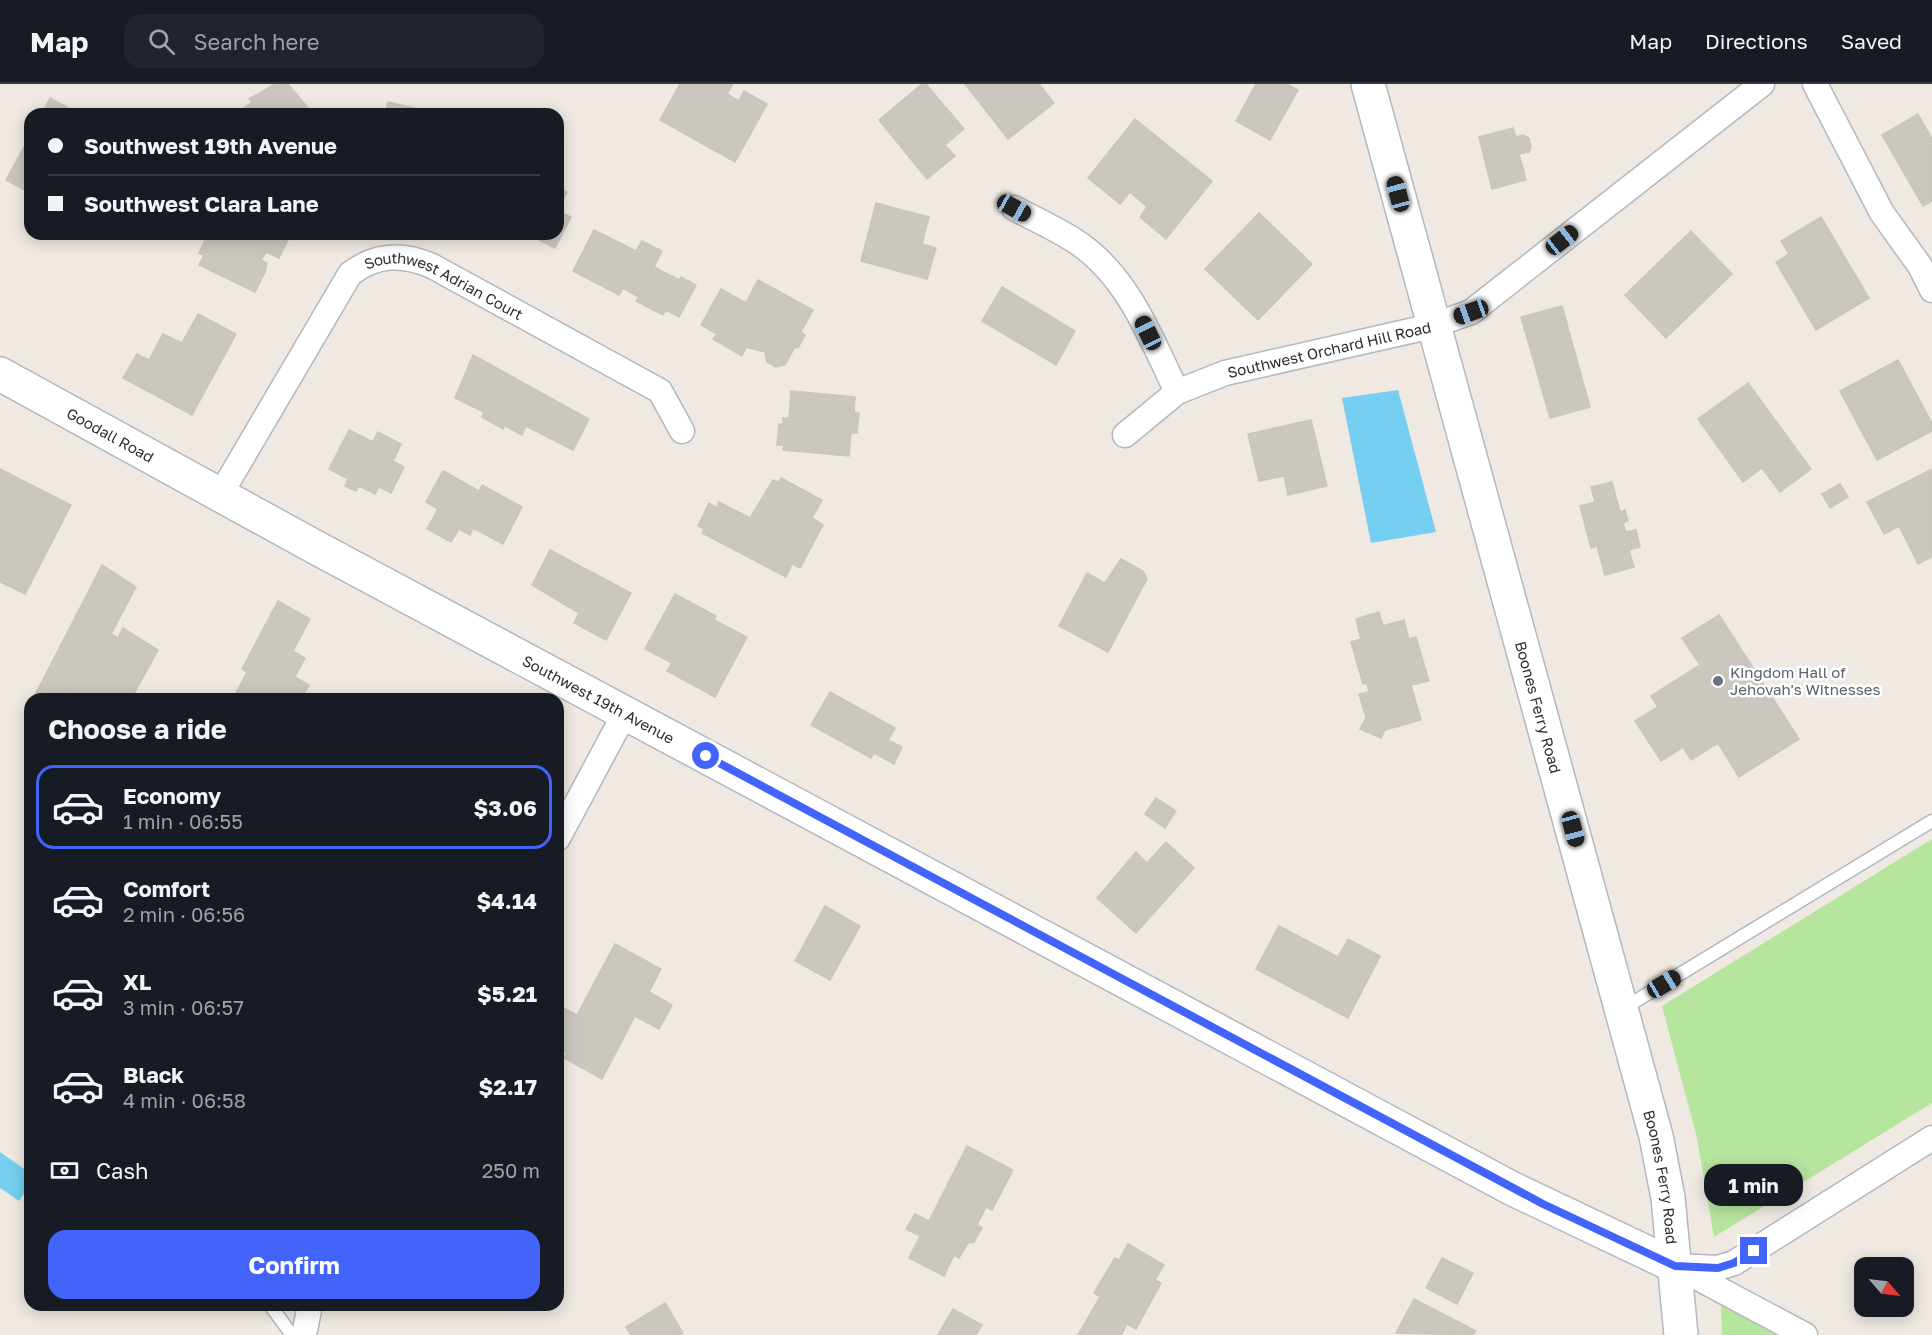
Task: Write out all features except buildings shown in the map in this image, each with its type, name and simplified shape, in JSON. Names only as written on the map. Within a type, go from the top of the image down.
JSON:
[{"type":"street","name":"Boones Ferry Road","points":[[1368,84],[1432,326],[1623,1009],[1658,1147],[1668,1198],[1681,1335]]},
{"type":"street","name":"Southwest Orchard Hill Road","points":[[1125,435],[1177,392],[1225,373],[1432,326],[1471,312],[1762,84]]},
{"type":"street","points":[[1815,84],[1882,213],[1920,266],[1932,290]]},
{"type":"street","points":[[1014,208],[1075,241],[1111,274],[1138,313],[1177,392]]},
{"type":"street","name":"Southwest Adrian Court","points":[[220,495],[350,274],[361,266],[382,257],[409,258],[432,266],[660,391],[682,431]]},
{"type":"street","name":"Goodall Road","points":[[0,374],[220,495]]},
{"type":"street","name":"Southwest 19th Avenue","points":[[220,495],[1511,1188],[1675,1266],[1805,1335]]},
{"type":"street","points":[[564,827],[625,713]]},
{"type":"street","points":[[1675,1266],[1718,1268],[1734,1263],[1932,1137]]},
{"type":"street","points":[[304,1335],[309,1311]]},
{"type":"lane","points":[[1623,1009],[1932,821]]},
{"type":"lane","points":[[274,1311],[292,1335]]},
{"type":"green space","points":[[1932,839],[1932,1103],[1714,1237],[1697,1138],[1662,1006]]},
{"type":"green space","points":[[1721,1305],[1777,1335],[1722,1335]]},
{"type":"water","points":[[1398,390],[1436,532],[1371,543],[1342,398]]},
{"type":"water","points":[[0,1152],[24,1169],[24,1194],[19,1201],[0,1188]]},
{"type":"place","name":"Kingdom Hall of Jehovah's Witnesses","points":[[1718,681]]},
{"type":"route","points":[[706,756],[1543,1204],[1675,1266],[1718,1268],[1734,1263],[1754,1251]]}]
